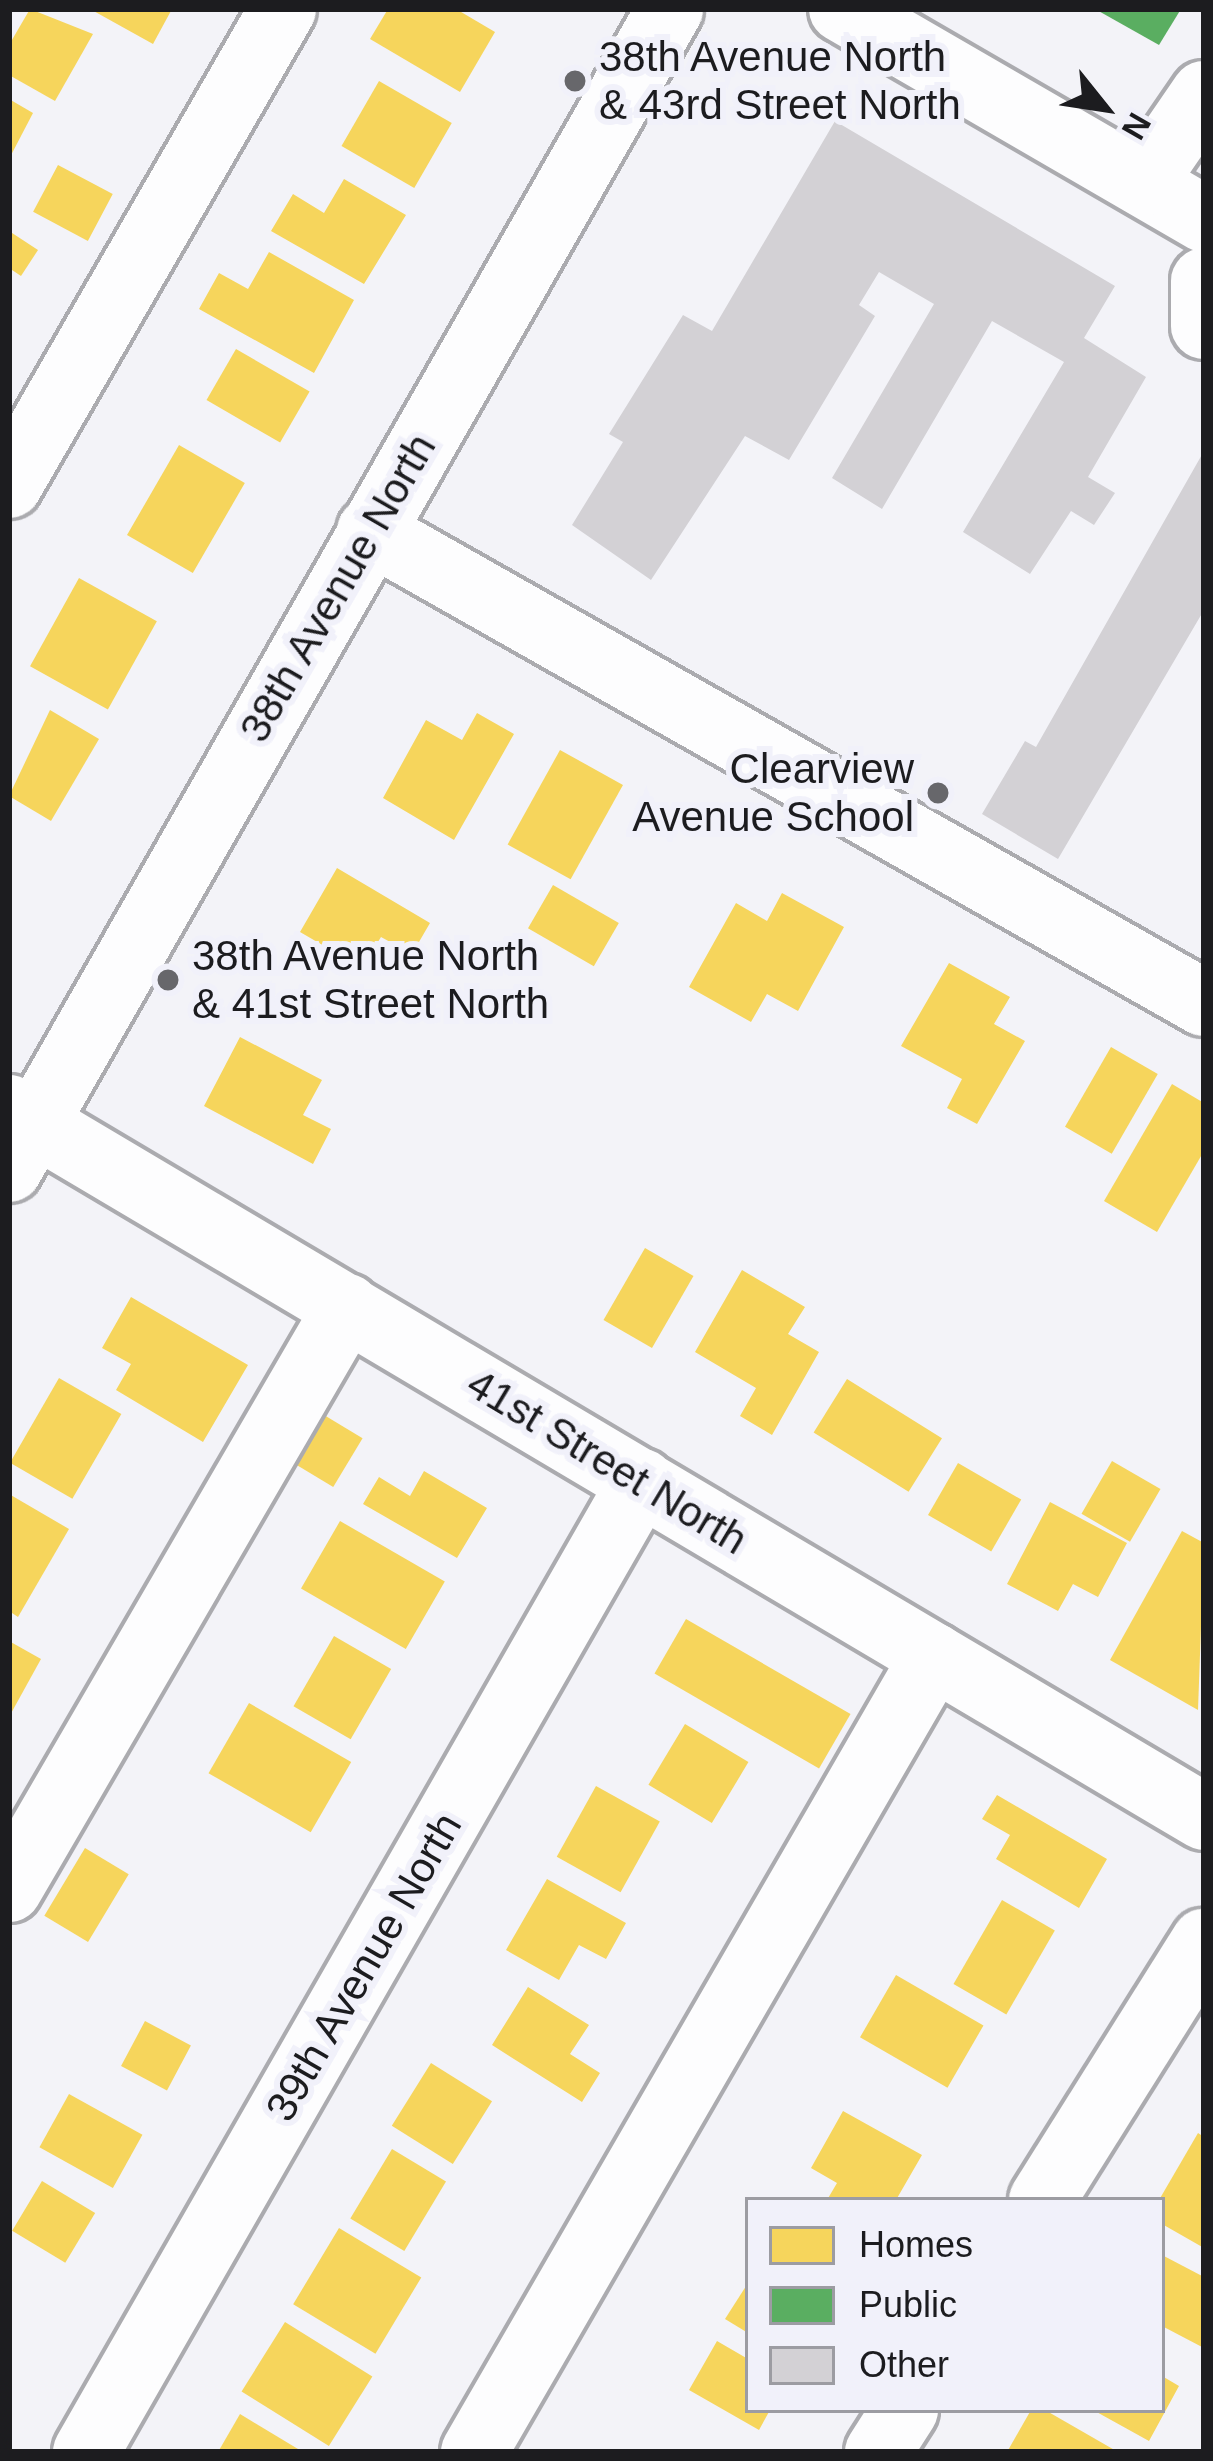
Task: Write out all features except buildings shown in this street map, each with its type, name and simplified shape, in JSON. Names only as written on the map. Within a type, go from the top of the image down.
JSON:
[{"type":"street","points":[[9,485],[283,9]]},
{"type":"street","name":"38th Avenue North","points":[[18,1133],[670,9]]},
{"type":"street","points":[[842,9],[1204,219]]},
{"type":"street","points":[[1143,183],[1204,94]]},
{"type":"street","points":[[1204,280],[1204,326]]},
{"type":"street","points":[[370,531],[1204,1003]]},
{"type":"street","name":"41st Street North","points":[[18,1133],[346,1307],[1204,1816]]},
{"type":"street","points":[[9,1889],[346,1307]]},
{"type":"street","name":"39th Avenue North","points":[[108,2444],[641,1482]]},
{"type":"street","points":[[474,2452],[934,1656]]},
{"type":"street","points":[[1044,2197],[1204,1942]]},
{"type":"street","points":[[878,2452],[903,2413]]},
{"type":"place","name":"38th Avenue North & 43rd Street North","points":[[575,81]]},
{"type":"place","name":"Clearview Avenue School","points":[[938,793]]},
{"type":"place","name":"38th Avenue North & 41st Street North","points":[[168,980]]}]
